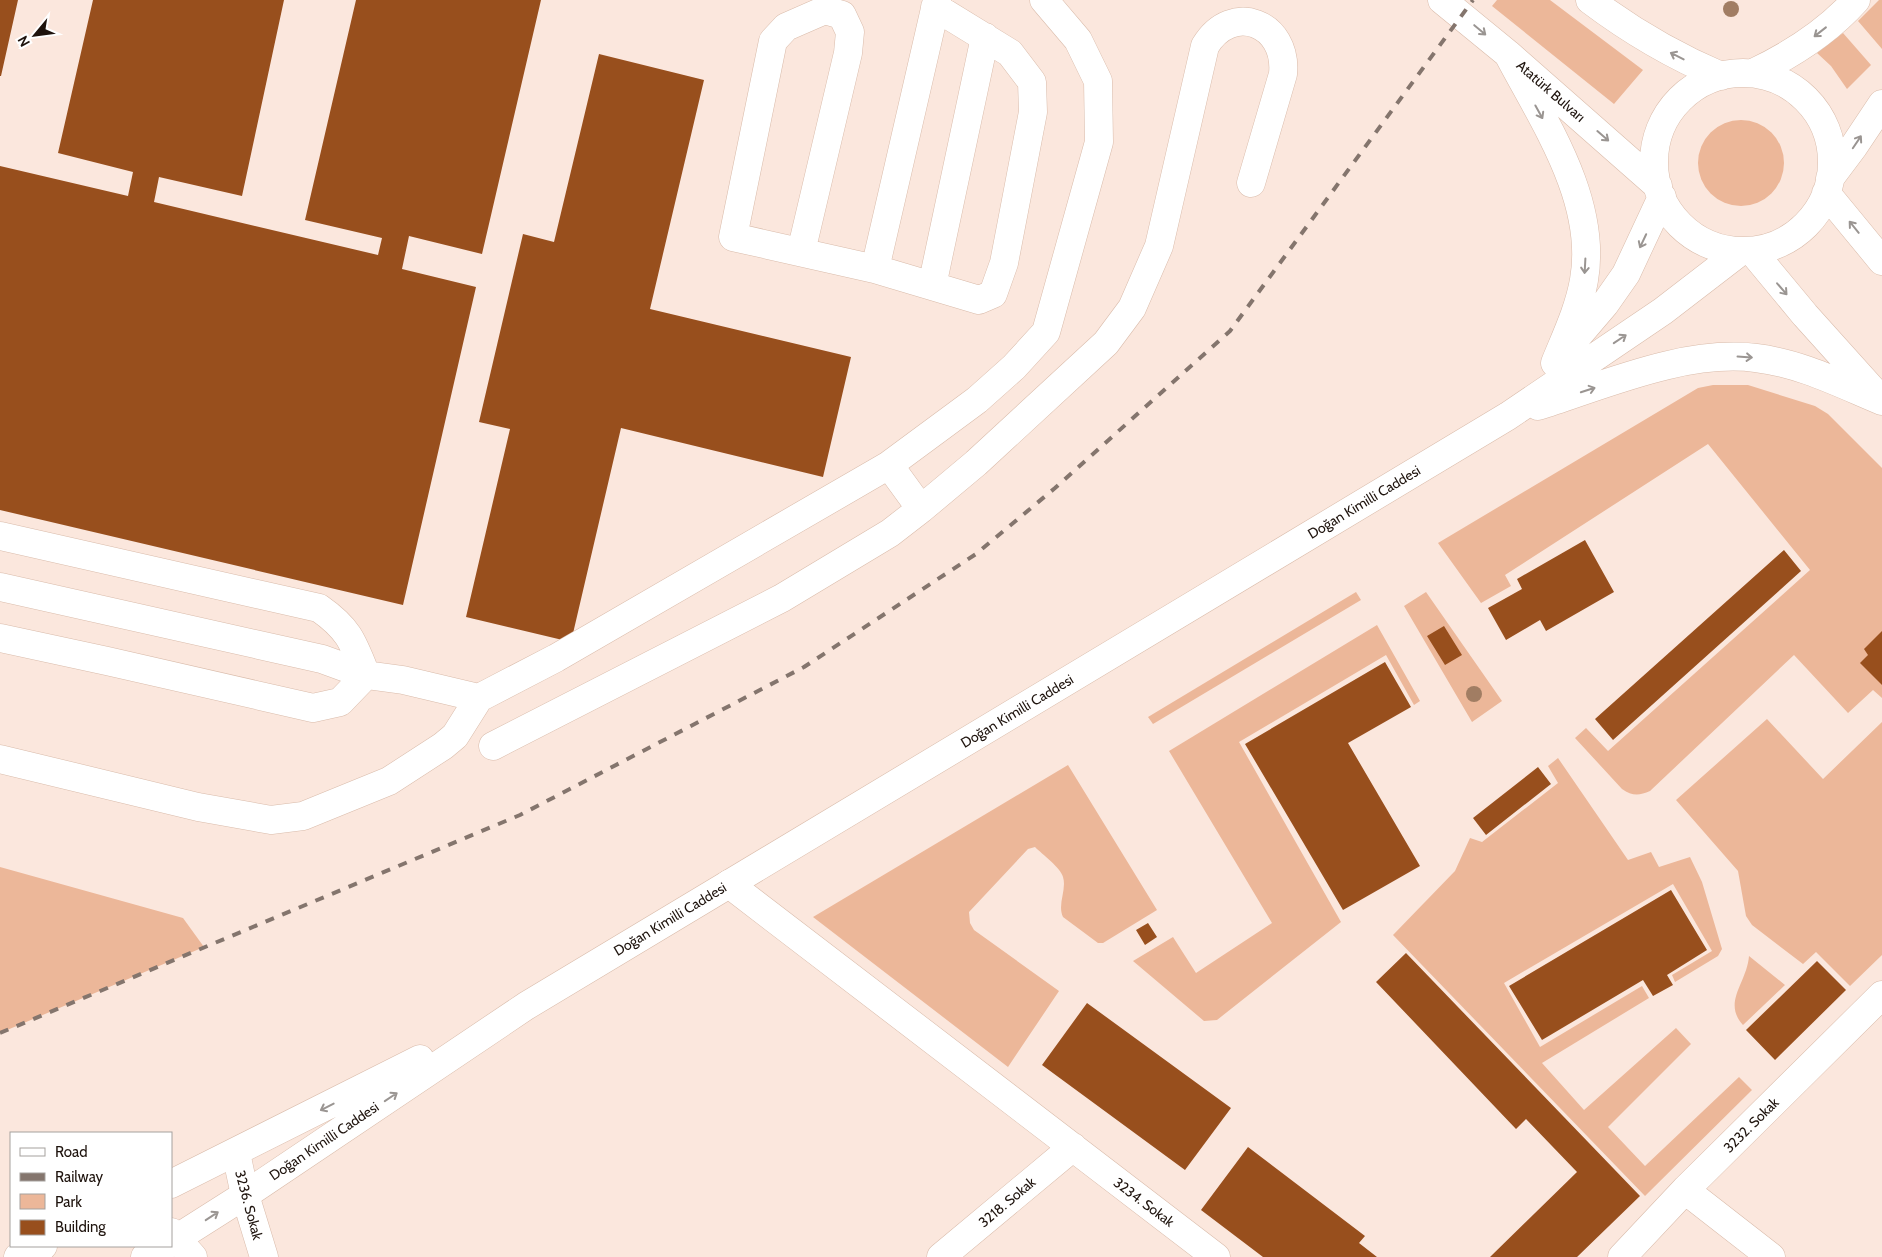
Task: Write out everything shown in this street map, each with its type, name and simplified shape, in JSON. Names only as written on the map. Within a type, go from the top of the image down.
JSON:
[{"type":"main road","points":[[0,758],[198,807],[271,820],[303,816],[389,781],[454,736],[479,698],[556,658],[889,465],[977,400],[1014,367],[1046,332],[1099,142],[1098,81],[1078,40],[1044,0]]},
{"type":"main road","name":"Atatürk Bulvarı","points":[[1442,0],[1508,54],[1660,192]]},
{"type":"main road","points":[[1590,0],[1635,33],[1662,49],[1721,76]]},
{"type":"main road","points":[[1753,73],[1797,49],[1824,29],[1856,0]]},
{"type":"main road","points":[[801,252],[848,53],[850,32],[842,15],[825,10],[786,28],[773,41],[733,237],[875,269],[979,300],[993,294],[1004,263],[1033,112],[1032,82],[1010,53],[936,4],[875,269]]},
{"type":"main road","points":[[493,746],[782,598],[890,533],[922,509],[976,463],[1106,343],[1132,308],[1159,246],[1205,46],[1211,36],[1220,29],[1230,24],[1242,22],[1253,23],[1265,28],[1281,48],[1284,62],[1283,74],[1251,183]]},
{"type":"main road","points":[[932,286],[985,37]]},
{"type":"main road","points":[[1508,54],[1559,148],[1573,184],[1582,216],[1586,249],[1584,280],[1576,311],[1555,363]]},
{"type":"main road","points":[[1753,73],[1777,80],[1796,90],[1812,105],[1824,124],[1830,144],[1832,166],[1820,207],[1812,218],[1790,238],[1771,247],[1746,251],[1728,250],[1704,242],[1684,228],[1668,209],[1660,192],[1654,162],[1656,145],[1668,114],[1684,95],[1705,81],[1728,74],[1753,73]]},
{"type":"main road","points":[[1828,185],[1882,104]]},
{"type":"main road","points":[[1828,185],[1882,261]]},
{"type":"main road","name":"Doğan Kimilli Caddesi","points":[[1508,416],[1605,304],[1626,274],[1660,192]]},
{"type":"main road","points":[[1746,251],[1778,283],[1882,400]]},
{"type":"main road","name":"Doğan Kimilli Caddesi","points":[[175,1243],[526,1006],[1508,416],[1746,251]]},
{"type":"main road","points":[[1508,416],[1638,374],[1712,356],[1757,358],[1789,364],[1819,374],[1882,400]]},
{"type":"main road","points":[[889,465],[922,509]]},
{"type":"main road","points":[[0,536],[319,608],[336,620],[352,641],[366,675]]},
{"type":"main road","points":[[0,587],[322,659],[366,675],[403,680],[479,698]]},
{"type":"main road","points":[[0,638],[313,708],[340,702],[366,675]]},
{"type":"main road","name":"3234. Sokak","points":[[729,884],[1216,1257]]},
{"type":"main road","name":"3232. Sokak","points":[[1622,1257],[1685,1190],[1882,995]]},
{"type":"main road","name":"Doğan Kimilli Caddesi","points":[[172,1184],[526,1006]]},
{"type":"main road","name":"3218. Sokak","points":[[941,1257],[1072,1147]]},
{"type":"main road","name":"3236. Sokak","points":[[236,1152],[245,1195],[264,1257]]},
{"type":"main road","points":[[1685,1190],[1771,1257]]},
{"type":"main road","points":[[18,1257],[40,1247]]},
{"type":"main road","name":"Doğan Kimilli Caddesi","points":[[145,1257],[166,1247]]},
{"type":"green space","points":[[1497,0],[1550,0],[1643,70],[1614,104],[1492,6]]},
{"type":"green space","points":[[1879,0],[1882,0],[1882,49],[1858,21]]},
{"type":"green space","points":[[1843,33],[1871,65],[1847,89],[1831,66],[1817,53]]},
{"type":"green space","points":[[1741,120],[1757,123],[1765,127],[1777,139],[1781,147],[1784,163],[1781,179],[1777,187],[1765,199],[1757,203],[1741,206],[1725,203],[1717,199],[1705,187],[1701,179],[1698,163],[1701,147],[1705,139],[1717,127],[1725,123]]},
{"type":"green space","points":[[1713,385],[1748,385],[1815,406],[1828,414],[1882,468],[1882,698],[1873,690],[1848,713],[1794,655],[1650,791],[1642,794],[1632,794],[1622,789],[1575,738],[1586,728],[1608,751],[1810,570],[1708,444],[1505,575],[1511,586],[1481,603],[1438,543],[1698,388]]},
{"type":"green space","points":[[1356,592],[1361,600],[1153,724],[1148,717]]},
{"type":"green space","points":[[1426,592],[1502,701],[1472,722],[1404,606]]},
{"type":"green space","points":[[1377,625],[1420,701],[1414,705],[1386,655],[1239,742],[1341,922],[1217,1020],[1204,1021],[1133,961],[1173,937],[1196,973],[1272,923],[1169,751]]},
{"type":"green space","points":[[1767,719],[1823,779],[1882,722],[1882,955],[1850,986],[1816,952],[1803,964],[1752,925],[1746,916],[1738,871],[1676,800]]},
{"type":"green space","points":[[1558,758],[1628,860],[1651,852],[1659,867],[1690,857],[1702,882],[1722,949],[1718,956],[1675,982],[1672,975],[1712,951],[1673,884],[1504,983],[1540,1047],[1642,986],[1649,998],[1542,1063],[1584,1110],[1676,1028],[1691,1044],[1608,1127],[1645,1166],[1739,1077],[1752,1090],[1645,1196],[1393,935],[1455,871],[1470,838],[1482,842],[1558,783],[1548,766]]},
{"type":"green space","points":[[1068,765],[1157,910],[1103,943],[1098,943],[1063,917],[1061,912],[1064,887],[1062,873],[1035,847],[1028,849],[969,912],[970,923],[974,930],[1059,991],[1008,1067],[813,917]]},
{"type":"green space","points":[[0,867],[183,918],[204,947],[0,1033]]},
{"type":"green space","points":[[1749,956],[1785,985],[1743,1025],[1737,1017],[1735,1000]]},
{"type":"building","points":[[0,0],[18,0],[1,76],[0,76]]},
{"type":"building","points":[[93,0],[284,0],[242,196],[159,177],[154,202],[378,255],[382,238],[305,220],[356,0],[541,0],[482,254],[409,236],[402,269],[476,287],[403,605],[0,510],[0,166],[128,196],[133,172],[58,153]]},
{"type":"building","points":[[599,54],[704,80],[650,309],[851,357],[823,477],[621,428],[571,642],[466,617],[510,429],[479,422],[523,234],[554,242]]},
{"type":"building","points":[[1585,540],[1614,592],[1546,631],[1540,620],[1506,640],[1488,608],[1522,589],[1517,579]]},
{"type":"building","points":[[1784,550],[1801,571],[1613,740],[1595,719]]},
{"type":"building","points":[[1444,626],[1462,655],[1445,665],[1427,636]]},
{"type":"building","points":[[1882,631],[1882,685],[1860,663],[1868,655],[1864,649]]},
{"type":"building","points":[[1385,662],[1411,707],[1348,743],[1420,866],[1343,910],[1245,744]]},
{"type":"building","points":[[1538,767],[1551,784],[1486,835],[1473,818]]},
{"type":"building","points":[[1671,890],[1707,950],[1667,975],[1673,985],[1653,996],[1643,980],[1542,1040],[1509,986]]},
{"type":"building","points":[[1148,923],[1157,937],[1145,945],[1136,930]]},
{"type":"building","points":[[1406,953],[1640,1196],[1577,1257],[1490,1257],[1577,1172],[1526,1119],[1516,1129],[1376,982]]},
{"type":"building","points":[[1817,961],[1846,990],[1775,1060],[1746,1030]]},
{"type":"building","points":[[1087,1003],[1231,1108],[1185,1170],[1042,1065]]},
{"type":"building","points":[[1248,1147],[1365,1236],[1359,1243],[1377,1257],[1263,1257],[1201,1210]]},
{"type":"railway","points":[[0,1033],[520,815],[804,667],[976,554],[1055,488],[1230,331],[1473,0]]}]
